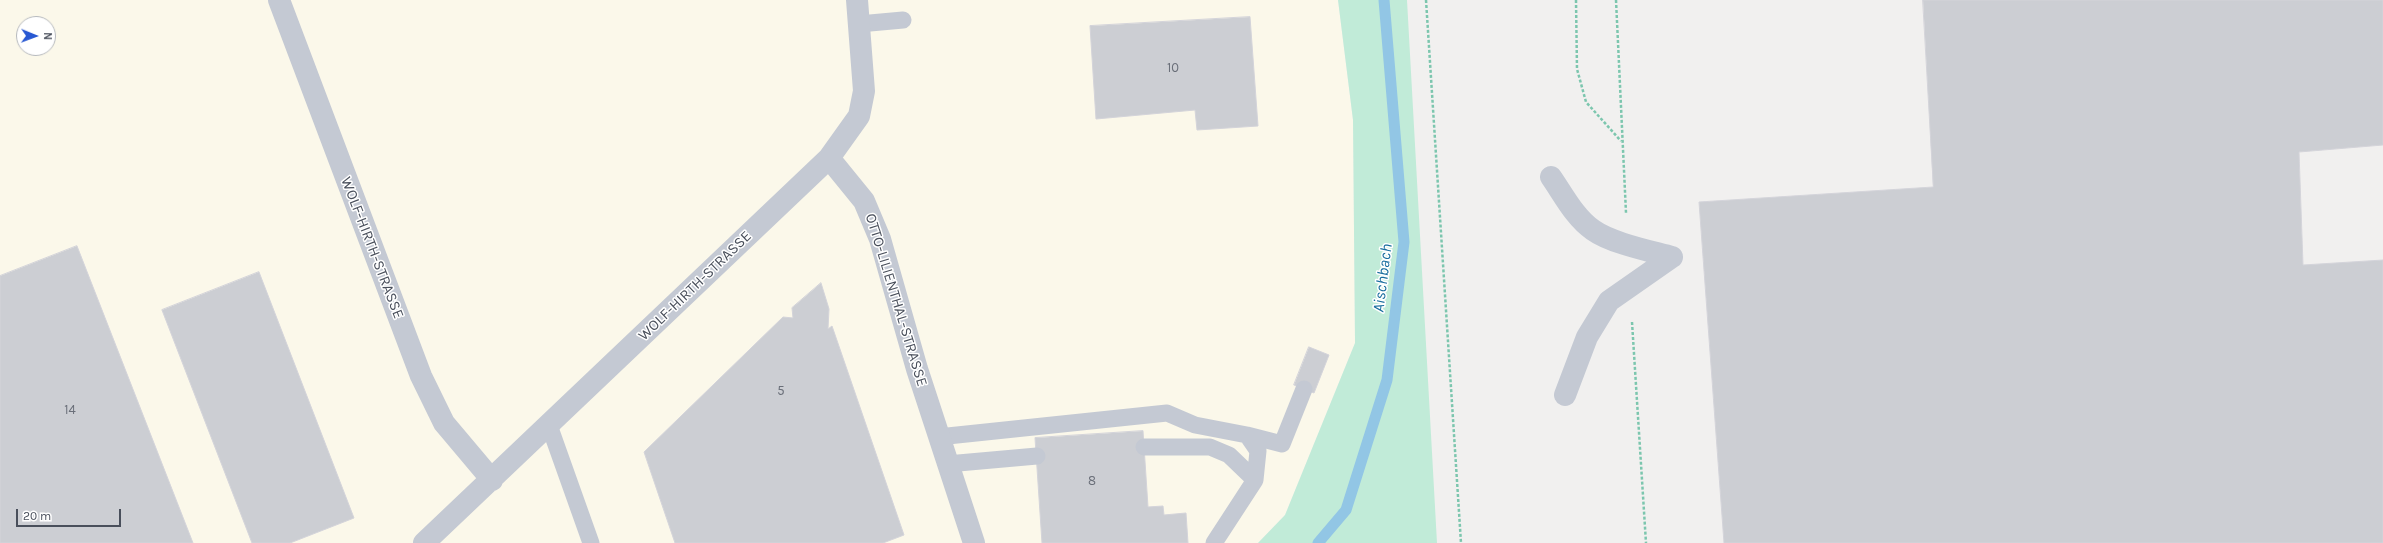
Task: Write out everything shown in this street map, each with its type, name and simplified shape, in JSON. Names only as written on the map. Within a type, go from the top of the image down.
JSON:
[{"type":"street","name":"WOLF-HIRTH-STRASSE","points":[[279,0],[420,376],[444,423],[492,480]]},
{"type":"street","points":[[829,158],[859,116],[864,91],[857,0]]},
{"type":"street","name":"WOLF-HIRTH-STRASSE","points":[[424,543],[549,426],[829,158]]},
{"type":"street","name":"OTTO-LILIENTHAL-STRASSE","points":[[829,158],[864,201],[880,239],[938,436],[974,543]]},
{"type":"street","points":[[1551,177],[1575,211],[1593,230],[1627,244],[1672,257],[1609,301],[1587,337],[1565,395]]},
{"type":"lane","points":[[859,24],[903,20]]},
{"type":"lane","points":[[938,436],[1167,413],[1195,425],[1247,435],[1282,444],[1304,389]]},
{"type":"lane","points":[[549,426],[591,543]]},
{"type":"lane","points":[[1214,543],[1255,480],[1258,451],[1247,435]]},
{"type":"lane","points":[[1144,448],[1210,447],[1230,455],[1255,480]]},
{"type":"lane","points":[[947,464],[1036,456]]},
{"type":"path","points":[[1426,0],[1461,543]]},
{"type":"path","points":[[1576,0],[1578,69],[1586,102],[1622,141]]},
{"type":"shaded area","points":[[0,0],[1338,0],[1353,120],[1355,343],[1285,515],[1258,543],[0,543]]},
{"type":"green space","points":[[1338,0],[1407,0],[1437,543],[1258,543],[1285,515],[1355,343],[1353,120]]},
{"type":"building","points":[[1923,0],[2383,0],[2383,145],[2299,152],[2303,265],[2383,260],[2383,543],[1724,543],[1699,202],[1933,187]]},
{"type":"building","points":[[1250,17],[1258,126],[1197,130],[1195,110],[1096,119],[1090,26]]},
{"type":"building","points":[[77,246],[193,543],[0,543],[0,276]]},
{"type":"building","points":[[259,272],[354,518],[290,543],[252,543],[162,310]]},
{"type":"building","points":[[821,283],[829,309],[828,329],[832,326],[904,535],[883,543],[675,543],[644,452],[783,317],[793,318],[792,308]]},
{"type":"building","points":[[1309,347],[1329,355],[1314,393],[1294,385]]},
{"type":"building","points":[[1143,431],[1148,507],[1163,506],[1164,515],[1186,513],[1188,543],[1042,543],[1035,438]]},
{"type":"waterway","name":"Aischbach","points":[[1318,543],[1346,510],[1387,380],[1404,242],[1384,0]]}]
